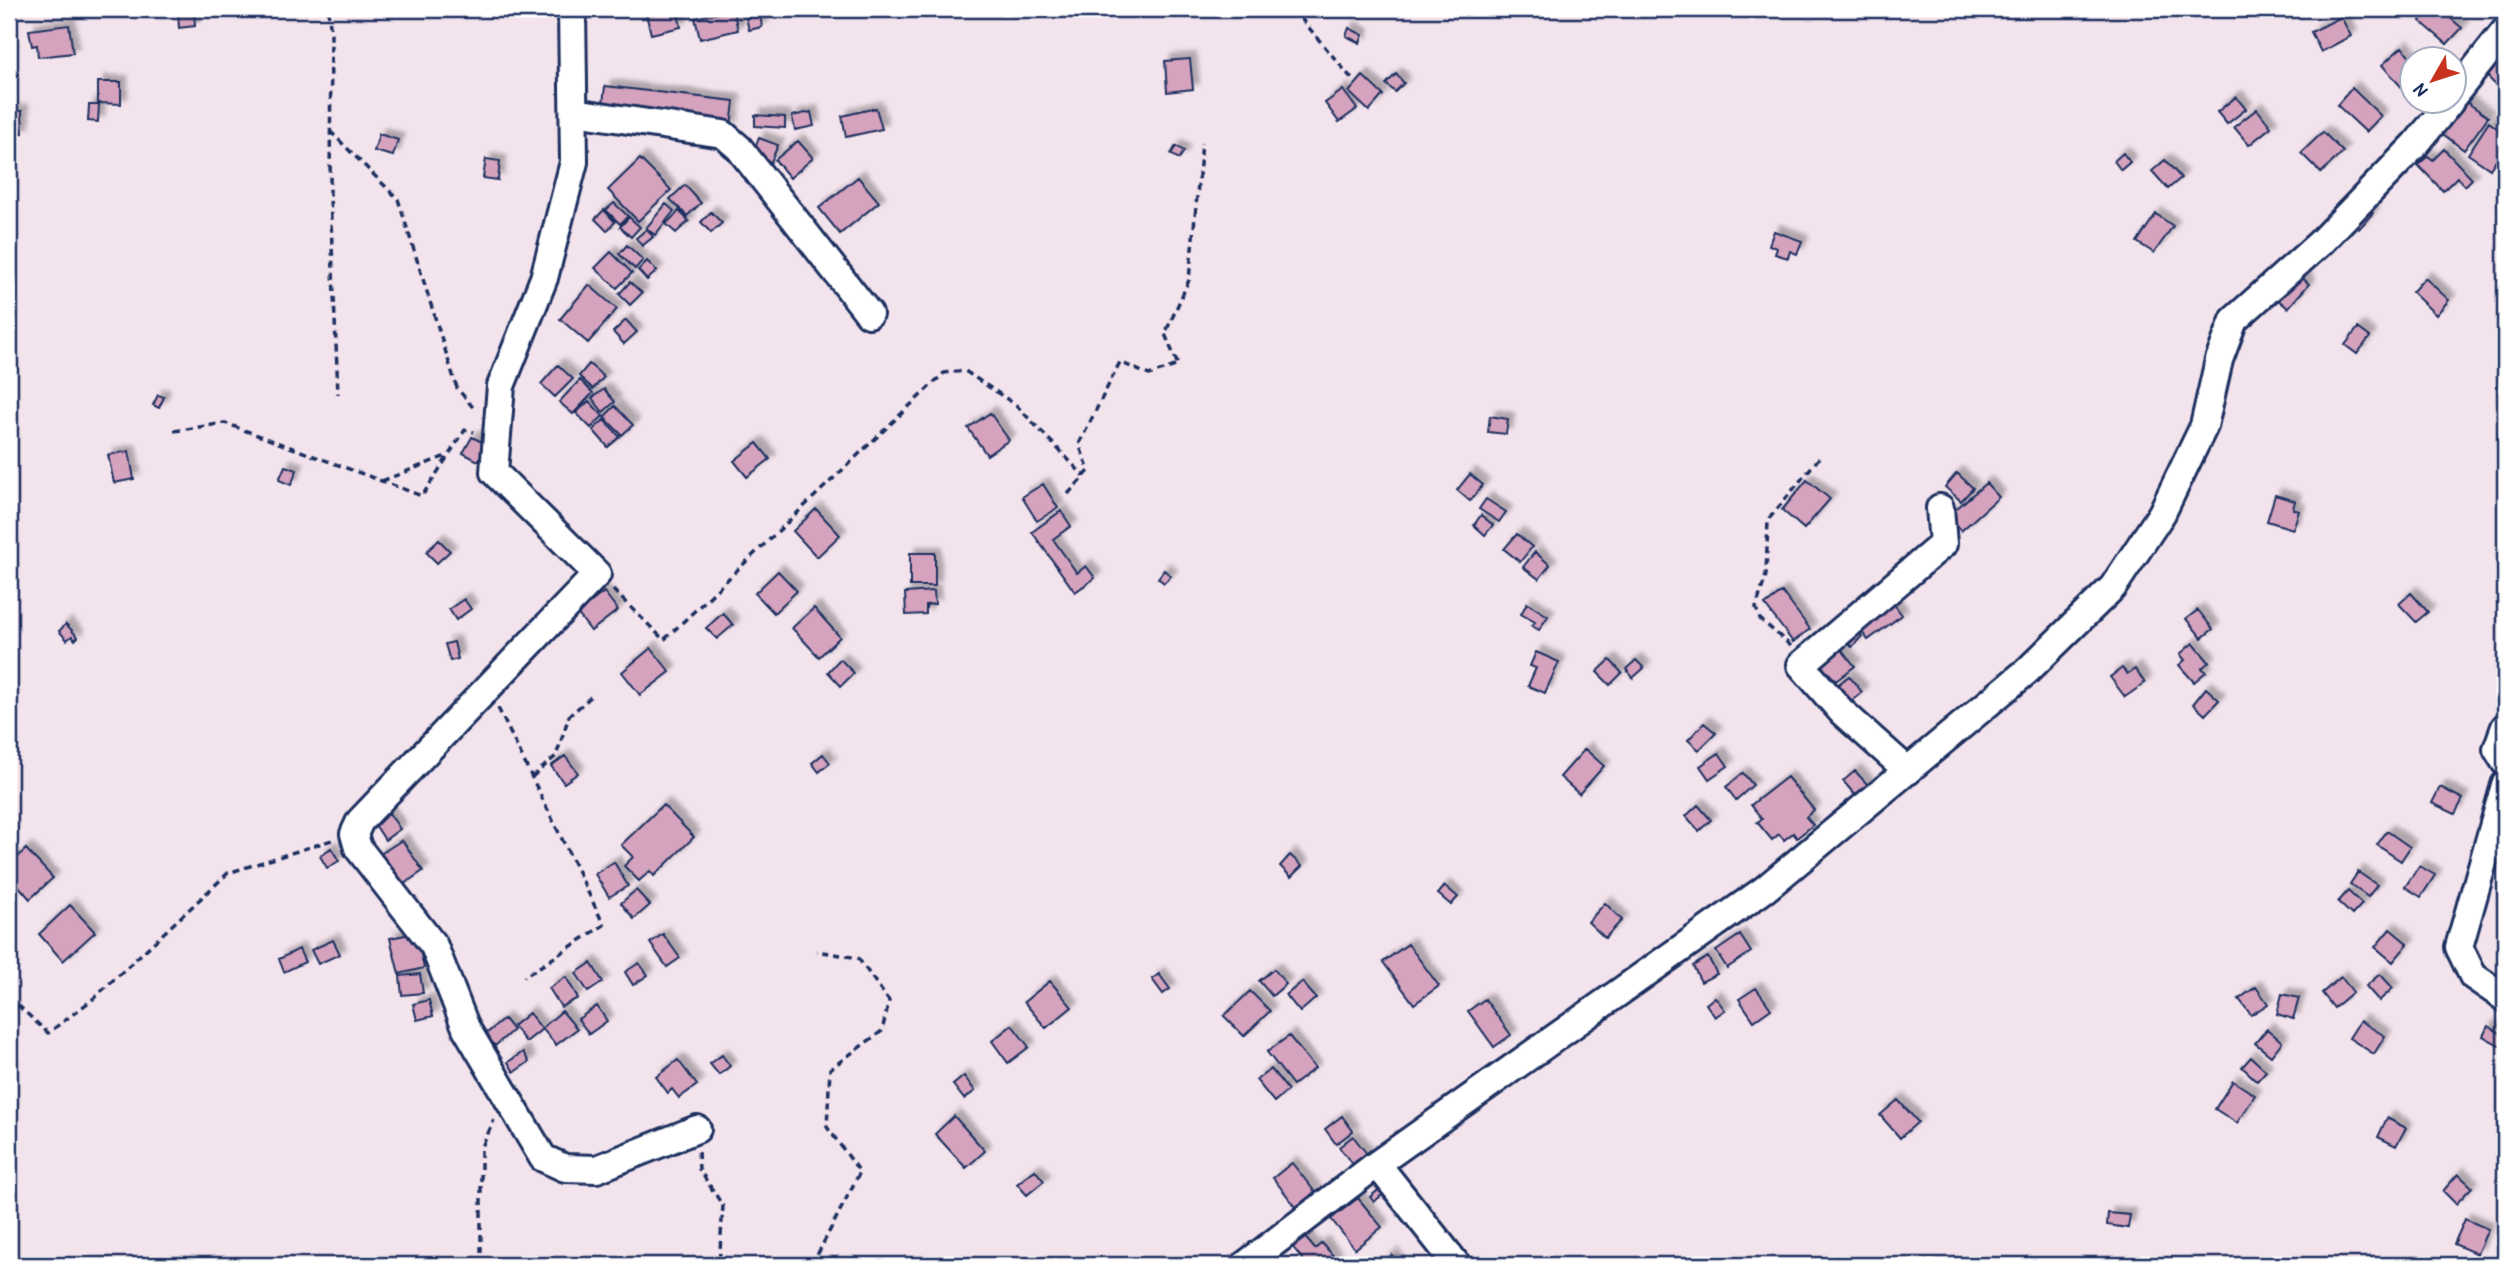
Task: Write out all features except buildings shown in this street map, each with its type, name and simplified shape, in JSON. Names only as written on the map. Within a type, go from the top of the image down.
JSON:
[{"type":"street","points":[[572,9],[574,162],[544,278],[501,386],[494,472],[597,574],[360,821],[354,834],[358,848],[435,946],[466,1028],[543,1158],[565,1168],[597,1169],[697,1129]]},
{"type":"street","points":[[2468,78],[2505,31]]},
{"type":"street","points":[[573,112],[723,134],[739,148],[869,314]]},
{"type":"street","points":[[1244,1265],[1377,1164],[1765,890],[2028,671],[2113,587],[2162,513],[2204,426],[2219,359],[2234,320],[2320,243],[2416,144],[2439,116]]},
{"type":"street","points":[[1908,771],[1842,712],[1801,666],[1943,544],[1940,508]]},
{"type":"street","points":[[2505,727],[2497,749],[2505,762]]},
{"type":"street","points":[[2505,785],[2459,947],[2473,976],[2505,998]]},
{"type":"street","points":[[1377,1164],[1457,1265]]},
{"type":"path","points":[[328,9],[331,33],[330,196],[338,394]]},
{"type":"path","points":[[1293,9],[1352,79]]},
{"type":"path","points":[[330,131],[398,199],[457,388],[497,437]]},
{"type":"path","points":[[1068,494],[1089,471],[1079,444],[1120,362],[1149,374],[1178,365],[1165,334],[1189,280],[1202,144]]},
{"type":"path","points":[[597,574],[664,640],[944,373],[965,371],[1016,405],[1084,476]]},
{"type":"path","points":[[174,430],[225,423],[422,496],[464,430],[497,437]]},
{"type":"path","points":[[382,481],[448,455]]},
{"type":"path","points":[[1801,666],[1797,650],[1760,619],[1756,608],[1766,575],[1768,520],[1819,458]]},
{"type":"path","points":[[488,687],[604,925],[524,977]]},
{"type":"path","points":[[532,777],[556,756],[569,716],[594,694]]},
{"type":"path","points":[[9,997],[48,1033],[93,999],[228,873],[354,834]]},
{"type":"path","points":[[811,1265],[860,1172],[827,1127],[830,1069],[882,1031],[889,1001],[858,957],[817,951]]},
{"type":"path","points":[[481,1265],[481,1149],[505,1094]]},
{"type":"path","points":[[697,1129],[699,1169],[723,1206],[719,1265]]}]
